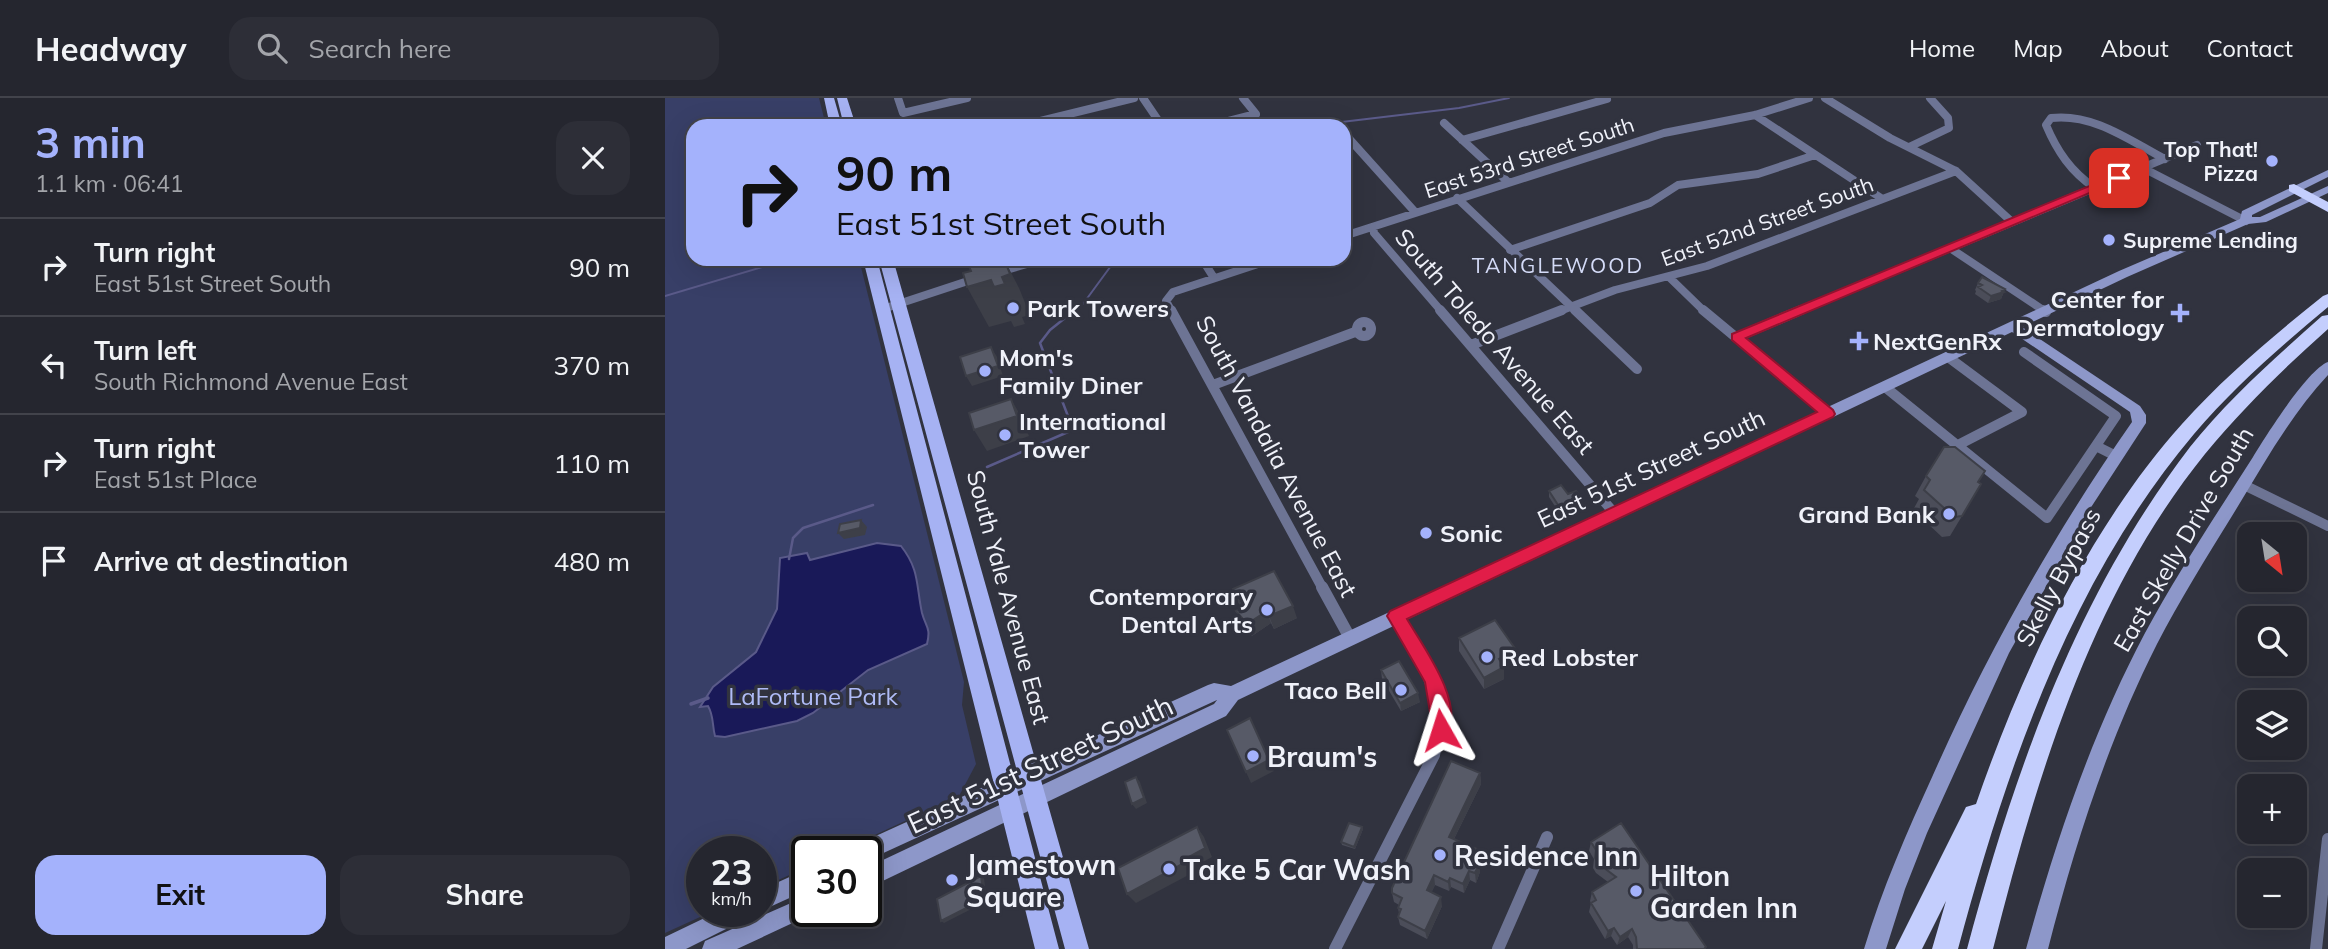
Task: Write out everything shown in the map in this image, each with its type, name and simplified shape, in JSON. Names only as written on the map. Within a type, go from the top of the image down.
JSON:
[{"type":"highway","points":[[2294,188],[2328,208]]},
{"type":"highway","points":[[2311,197],[2328,202]]},
{"type":"highway","name":"Skelly Bypass","points":[[1945,949],[2002,761],[2051,646],[2082,584],[2147,479],[2187,428],[2244,367],[2328,299]]},
{"type":"highway","name":"Skelly Bypass","points":[[1982,946],[2000,870],[2048,723],[2109,588],[2165,494],[2216,425],[2281,359],[2328,320]]},
{"type":"highway","points":[[1908,949],[2002,761]]},
{"type":"main road","points":[[829,98],[834,119]]},
{"type":"main road","points":[[842,98],[848,119]]},
{"type":"main road","name":"East 51st Street South","points":[[2246,221],[2246,213],[2328,173]]},
{"type":"main road","name":"East 51st Street South","points":[[882,871],[1220,710],[1232,694],[1396,616],[2123,274],[2246,221],[2262,220],[2328,189]]},
{"type":"main road","name":"South Yale Avenue East","points":[[873,266],[890,304],[1077,949]]},
{"type":"main road","name":"South Yale Avenue East","points":[[887,266],[890,304],[1005,787],[1047,949]]},
{"type":"main road","points":[[1875,949],[1913,843],[1979,695],[2053,555],[2139,424],[2139,415],[2135,409],[2014,327]]},
{"type":"main road","name":"East Skelly Drive South","points":[[2037,949],[2058,870],[2082,798],[2114,718],[2177,592],[2292,410],[2328,367]]},
{"type":"main road","name":"East 51st Street South","points":[[882,843],[1213,691],[1232,694]]},
{"type":"main road","points":[[713,949],[791,913]]},
{"type":"main road","points":[[665,948],[708,927]]},
{"type":"street","points":[[898,98],[903,113],[967,98]]},
{"type":"street","points":[[1048,119],[1134,98]]},
{"type":"street","points":[[1143,98],[1157,119]]},
{"type":"street","points":[[1237,119],[1257,114],[1243,98]]},
{"type":"street","name":"East 53rd Street South","points":[[1351,234],[1664,132],[1755,115],[1809,98]]},
{"type":"street","points":[[1825,98],[1956,171],[2012,222]]},
{"type":"street","points":[[1909,147],[1949,128],[1948,118],[1930,98]]},
{"type":"street","points":[[1461,140],[1607,99]]},
{"type":"street","points":[[1755,115],[1881,198]]},
{"type":"street","points":[[2095,188],[2077,177],[2068,166],[2046,125],[2051,118],[2068,116],[2088,120],[2165,159]]},
{"type":"street","points":[[1444,123],[1508,182]]},
{"type":"street","name":"South Toledo Avenue East","points":[[1351,141],[1415,212]]},
{"type":"street","points":[[1737,337],[2197,145]]},
{"type":"street","points":[[1510,250],[1650,203],[1678,185],[1758,174],[1815,155]]},
{"type":"street","points":[[2143,167],[2246,221]]},
{"type":"street","name":"East 52nd Street South","points":[[1471,345],[1615,290],[1669,277],[1721,260],[1956,171]]},
{"type":"street","points":[[1457,198],[1637,369]]},
{"type":"street","name":"South Toledo Avenue East","points":[[1373,227],[1374,233],[1615,514]]},
{"type":"street","points":[[1949,248],[2046,312]]},
{"type":"street","points":[[890,304],[1020,266]]},
{"type":"street","points":[[1206,266],[1214,278],[1251,266]]},
{"type":"street","points":[[1669,277],[1685,295],[1828,414]]},
{"type":"street","name":"South Vandalia Avenue East","points":[[1214,278],[1168,296],[1166,301],[1350,638]]},
{"type":"street","points":[[1213,385],[1356,332]]},
{"type":"street","points":[[1885,387],[2047,518],[2116,416],[2024,352]]},
{"type":"street","points":[[2041,364],[2057,356]]},
{"type":"street","points":[[1948,357],[2022,412],[1958,445]]},
{"type":"street","points":[[2096,446],[2116,456]]},
{"type":"street","points":[[2243,485],[2328,526]]},
{"type":"street","points":[[1338,948],[1434,755],[1441,730],[1441,708],[1434,681],[1396,616]]},
{"type":"street","points":[[1498,949],[1547,836]]},
{"type":"street","points":[[2316,949],[2328,839]]},
{"type":"green space","name":"LaFortune Park","points":[[665,98],[819,98],[824,119],[686,119],[686,266],[861,266],[964,682],[962,705],[976,764],[959,796],[873,836],[791,836],[791,874],[777,881],[777,836],[686,836],[686,923],[665,933]]},
{"type":"shaded area","points":[[877,543],[901,546],[911,563],[928,631],[927,644],[868,670],[813,713],[797,721],[725,737],[715,736],[708,706],[700,707],[713,687],[756,652],[777,609],[780,558],[807,553],[810,560]]},
{"type":"building","points":[[969,266],[1007,266],[1010,274],[1002,277],[1005,284],[994,287],[991,280],[967,287],[963,273],[971,271]]},
{"type":"building","points":[[1982,277],[2005,289],[2002,291],[2004,292],[1991,296],[1978,287],[1982,285],[1978,283]]},
{"type":"building","points":[[991,347],[998,366],[966,376],[960,357]]},
{"type":"building","points":[[1011,399],[1017,416],[974,430],[969,413]]},
{"type":"building","points":[[1944,447],[1955,447],[1985,471],[1978,482],[1981,484],[1962,516],[1954,517],[1924,490],[1930,480],[1926,476]]},
{"type":"building","points":[[1561,485],[1568,494],[1576,491],[1582,498],[1560,508],[1549,491]]},
{"type":"building","points":[[861,520],[860,528],[838,533],[840,524]]},
{"type":"building","points":[[1274,571],[1293,606],[1269,616],[1267,611],[1247,624],[1236,611],[1242,608],[1233,589]]},
{"type":"building","name":"Red Lobster","points":[[1495,620],[1516,650],[1499,659],[1504,667],[1484,678],[1459,638]]},
{"type":"building","name":"Taco Bell","points":[[1399,661],[1418,693],[1400,703],[1381,670]]},
{"type":"building","name":"Braum's","points":[[1250,718],[1269,760],[1246,772],[1227,730]]},
{"type":"building","name":"Residence Inn","points":[[1451,761],[1480,773],[1449,837],[1477,849],[1472,859],[1480,862],[1475,873],[1469,871],[1463,884],[1450,878],[1448,882],[1434,875],[1427,890],[1441,897],[1425,931],[1398,917],[1402,898],[1392,893],[1392,888]]},
{"type":"building","points":[[1136,777],[1144,798],[1132,804],[1125,782]]},
{"type":"building","points":[[1349,823],[1362,827],[1354,847],[1341,842]]},
{"type":"building","name":"Hilton Garden Inn","points":[[1621,823],[1706,947],[1704,949],[1637,949],[1632,929],[1620,937],[1614,928],[1608,931],[1591,903],[1596,900],[1592,892],[1616,877],[1599,864],[1591,842]]},
{"type":"building","points":[[1197,827],[1205,848],[1187,858],[1188,861],[1127,894],[1118,868]]},
{"type":"building","points":[[981,876],[984,899],[941,921],[937,899]]},
{"type":"waterway","points":[[1351,121],[1459,108],[1509,98]]},
{"type":"waterway","points":[[665,296],[766,266]]},
{"type":"waterway","points":[[1073,312],[1083,304],[1111,266]]},
{"type":"waterway","points":[[987,467],[1068,432],[1071,424],[1040,343],[1050,330],[1075,310]]},
{"type":"waterway","points":[[789,559],[793,538],[803,528],[873,505]]},
{"type":"waterway","points":[[691,704],[708,698]]},
{"type":"place","name":"Top That! Pizza","points":[[2272,161]]},
{"type":"place","name":"Supreme Lending","points":[[2109,240]]},
{"type":"place","name":"Park Towers","points":[[1013,308]]},
{"type":"place","name":"Center for Dermatology","points":[[2180,313]]},
{"type":"place","name":"NextGenRx","points":[[1859,341]]},
{"type":"place","name":"Mom's Family Diner","points":[[985,371]]},
{"type":"place","name":"International Tower","points":[[1005,435]]},
{"type":"place","name":"Grand Bank","points":[[1949,514]]},
{"type":"place","name":"Sonic","points":[[1426,533]]},
{"type":"place","name":"Contemporary Dental Arts","points":[[1267,610]]},
{"type":"place","name":"Red Lobster","points":[[1487,657]]},
{"type":"place","name":"Taco Bell","points":[[1401,690]]},
{"type":"place","name":"Braum's","points":[[1253,756]]},
{"type":"place","name":"Residence Inn","points":[[1440,855]]},
{"type":"place","name":"Take 5 Car Wash","points":[[1169,869]]},
{"type":"place","name":"Jamestown Square","points":[[952,880]]},
{"type":"place","name":"Hilton Garden Inn","points":[[1636,891]]},
{"type":"district","name":"TANGLEWOOD","points":[[1558,265]]},
{"type":"route","points":[[1441,730],[1441,708],[1434,681],[1396,616],[1828,414],[1737,337],[2119,178]]}]
